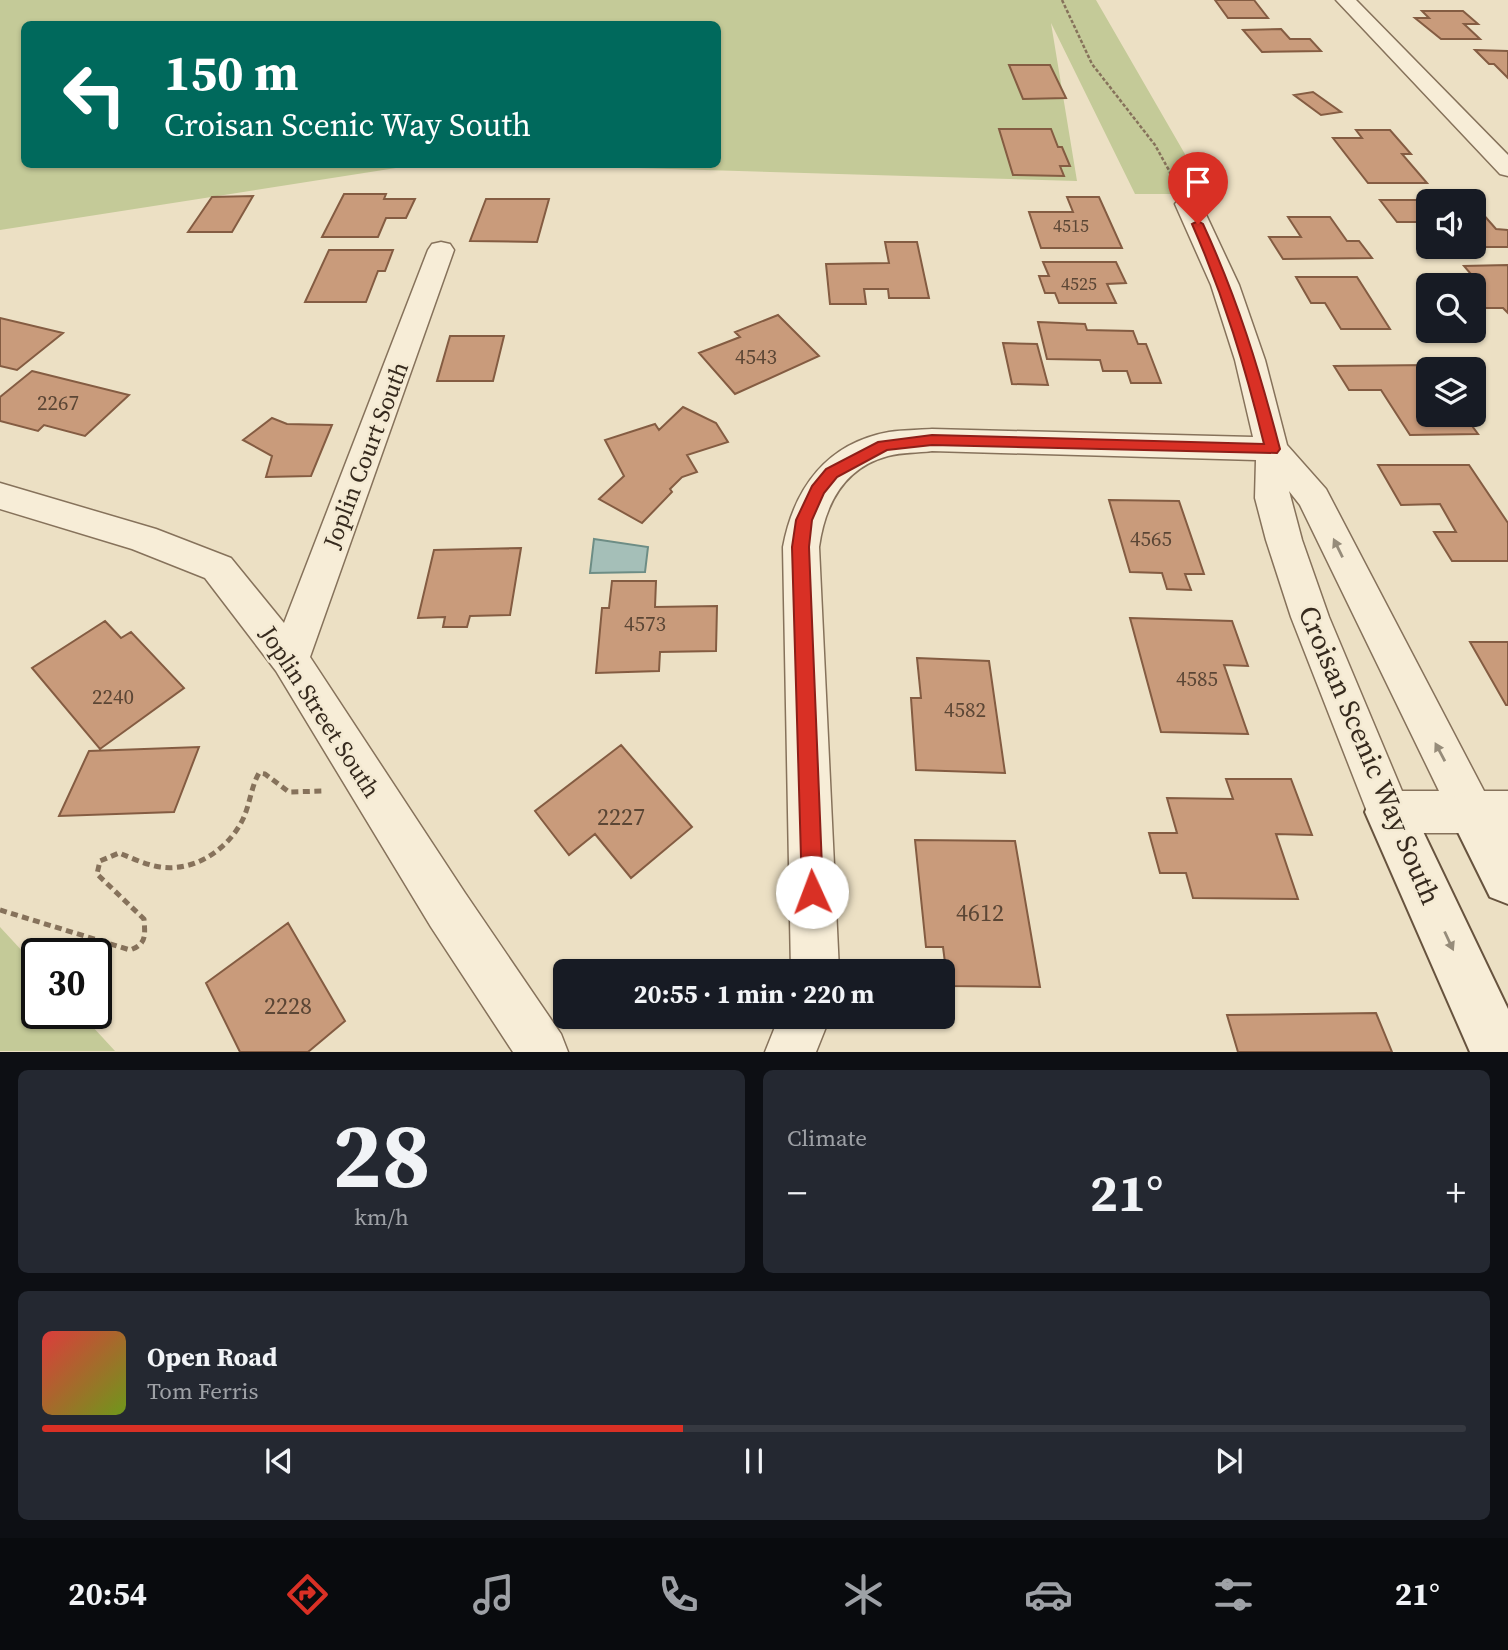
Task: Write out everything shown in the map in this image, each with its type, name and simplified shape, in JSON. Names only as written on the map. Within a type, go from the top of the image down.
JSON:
[{"type":"street","points":[[1345,0],[1508,169]]},
{"type":"street","name":"Croisan Scenic Way South","points":[[1188,204],[1225,285],[1250,360],[1272,449],[1272,498],[1310,617],[1389,812],[1499,1052]]},
{"type":"street","name":"Joplin Court South","points":[[290,659],[441,250]]},
{"type":"street","points":[[815,959],[800,547],[804,520],[817,490],[831,473],[884,445],[932,440],[1272,449]]},
{"type":"street","name":"Croisan Scenic Way South","points":[[1272,449],[1314,498],[1490,812],[1508,879]]},
{"type":"street","name":"Joplin Street South","points":[[0,496],[143,539],[218,568],[290,659],[543,1052]]},
{"type":"street","points":[[1389,812],[1490,812]]},
{"type":"street","points":[[790,1052],[800,1029]]},
{"type":"path","points":[[1062,0],[1092,64],[1155,145],[1188,204]]},
{"type":"path","points":[[0,910],[130,950],[139,947],[145,939],[144,919],[97,874],[100,862],[109,855],[119,853],[161,868],[189,865],[217,852],[233,837],[238,828],[252,795],[254,780],[259,773],[265,774],[289,792],[370,786]]},
{"type":"green space","points":[[0,0],[1096,0],[1208,194],[1135,194],[1051,23],[1077,181],[637,168],[721,168],[721,21],[21,21],[21,168],[396,168],[0,230]]},
{"type":"green space","points":[[0,927],[21,950],[21,1029],[95,1029],[115,1051],[0,1051]]},
{"type":"water","points":[[594,539],[648,547],[645,572],[590,573]]},
{"type":"building","points":[[1215,0],[1254,0],[1268,18],[1228,18]]},
{"type":"building","points":[[1422,11],[1463,11],[1478,24],[1464,24],[1480,39],[1441,39],[1415,18],[1429,18]]},
{"type":"building","points":[[1281,29],[1290,39],[1310,39],[1321,51],[1262,52],[1243,30]]},
{"type":"building","points":[[1475,50],[1508,51],[1508,78],[1494,64],[1489,64]]},
{"type":"building","points":[[1009,65],[1050,65],[1066,98],[1023,99]]},
{"type":"building","points":[[1313,92],[1341,112],[1321,115],[1294,95]]},
{"type":"building","points":[[999,129],[1051,129],[1070,166],[1060,166],[1064,176],[1013,175]]},
{"type":"building","points":[[1356,130],[1390,130],[1411,154],[1402,154],[1427,183],[1368,183],[1333,138],[1362,138]]},
{"type":"building","points":[[344,194],[386,194],[384,199],[415,199],[406,218],[386,218],[378,237],[322,237]]},
{"type":"building","points":[[253,196],[232,232],[188,232],[212,197]]},
{"type":"building","points":[[1067,197],[1099,197],[1122,248],[1041,248],[1029,212],[1073,212]]},
{"type":"building","points":[[486,199],[549,199],[537,242],[470,241]]},
{"type":"building","points":[[1380,200],[1416,200],[1416,222],[1397,222]]},
{"type":"building","points":[[1288,217],[1330,217],[1347,241],[1359,241],[1372,258],[1283,259],[1269,237],[1301,237]]},
{"type":"building","points":[[1486,218],[1496,229],[1508,230],[1508,247],[1486,247]]},
{"type":"building","points":[[885,242],[917,242],[929,298],[889,298],[888,289],[864,289],[866,304],[830,304],[826,264],[889,263]]},
{"type":"building","points":[[329,250],[393,250],[385,271],[378,271],[366,302],[305,302]]},
{"type":"building","points":[[1043,262],[1116,262],[1126,283],[1107,284],[1116,303],[1059,303],[1055,293],[1045,293],[1039,276],[1049,276]]},
{"type":"building","points":[[1508,265],[1508,313],[1503,308],[1486,308],[1486,273],[1470,273],[1464,266]]},
{"type":"building","points":[[1296,277],[1357,277],[1390,329],[1341,329],[1325,303],[1311,303]]},
{"type":"building","points":[[778,315],[819,356],[735,394],[699,353],[740,337],[735,332]]},
{"type":"building","points":[[0,318],[63,333],[17,370],[0,366]]},
{"type":"building","points":[[1038,322],[1085,324],[1087,330],[1133,331],[1138,344],[1146,344],[1161,383],[1131,383],[1127,371],[1103,371],[1100,360],[1047,359]]},
{"type":"building","points":[[450,336],[504,336],[493,381],[437,381]]},
{"type":"building","points":[[1003,343],[1037,344],[1048,385],[1012,384]]},
{"type":"building","points":[[1416,365],[1416,427],[1473,427],[1478,434],[1410,435],[1381,390],[1349,390],[1334,366]]},
{"type":"building","points":[[32,371],[129,395],[85,436],[44,425],[38,431],[0,421],[0,397]]},
{"type":"building","points":[[683,407],[716,423],[728,442],[687,455],[697,472],[682,477],[670,489],[672,492],[642,523],[599,499],[624,476],[605,440],[655,424],[659,430]]},
{"type":"building","points":[[272,418],[287,424],[332,425],[311,476],[266,477],[272,456],[243,440]]},
{"type":"building","points":[[1378,465],[1469,465],[1508,523],[1508,561],[1452,561],[1434,532],[1456,532],[1440,504],[1401,505]]},
{"type":"building","points":[[1109,500],[1179,501],[1204,574],[1185,574],[1191,590],[1167,589],[1162,573],[1130,572]]},
{"type":"building","points":[[521,548],[510,615],[470,616],[467,627],[443,627],[445,617],[418,618],[434,550]]},
{"type":"building","points":[[612,581],[656,581],[655,607],[717,606],[716,651],[660,652],[659,671],[596,673],[602,608],[609,608]]},
{"type":"building","points":[[1130,618],[1232,621],[1248,666],[1224,665],[1248,734],[1161,732]]},
{"type":"building","points":[[105,621],[121,638],[131,632],[184,688],[100,749],[32,668]]},
{"type":"building","points":[[1470,642],[1508,642],[1508,705],[1506,705]]},
{"type":"building","points":[[917,658],[989,661],[1005,773],[916,770],[911,698],[921,698]]},
{"type":"building","points":[[621,745],[692,827],[631,878],[595,834],[569,855],[535,811]]},
{"type":"building","points":[[199,747],[174,812],[59,816],[89,751]]},
{"type":"building","points":[[1226,779],[1291,779],[1312,835],[1276,834],[1298,899],[1193,898],[1186,873],[1160,873],[1149,833],[1177,833],[1167,798],[1233,799]]},
{"type":"building","points":[[915,840],[1015,841],[1040,987],[955,986],[955,959],[945,959],[943,947],[926,947]]},
{"type":"building","points":[[288,923],[345,1021],[308,1052],[240,1052],[206,983]]},
{"type":"building","points":[[1376,1013],[1392,1052],[1238,1052],[1227,1015]]},
{"type":"route","points":[[812,892],[800,547],[804,520],[817,490],[831,473],[884,445],[932,440],[1272,449],[1250,360],[1225,285],[1198,224]]}]
